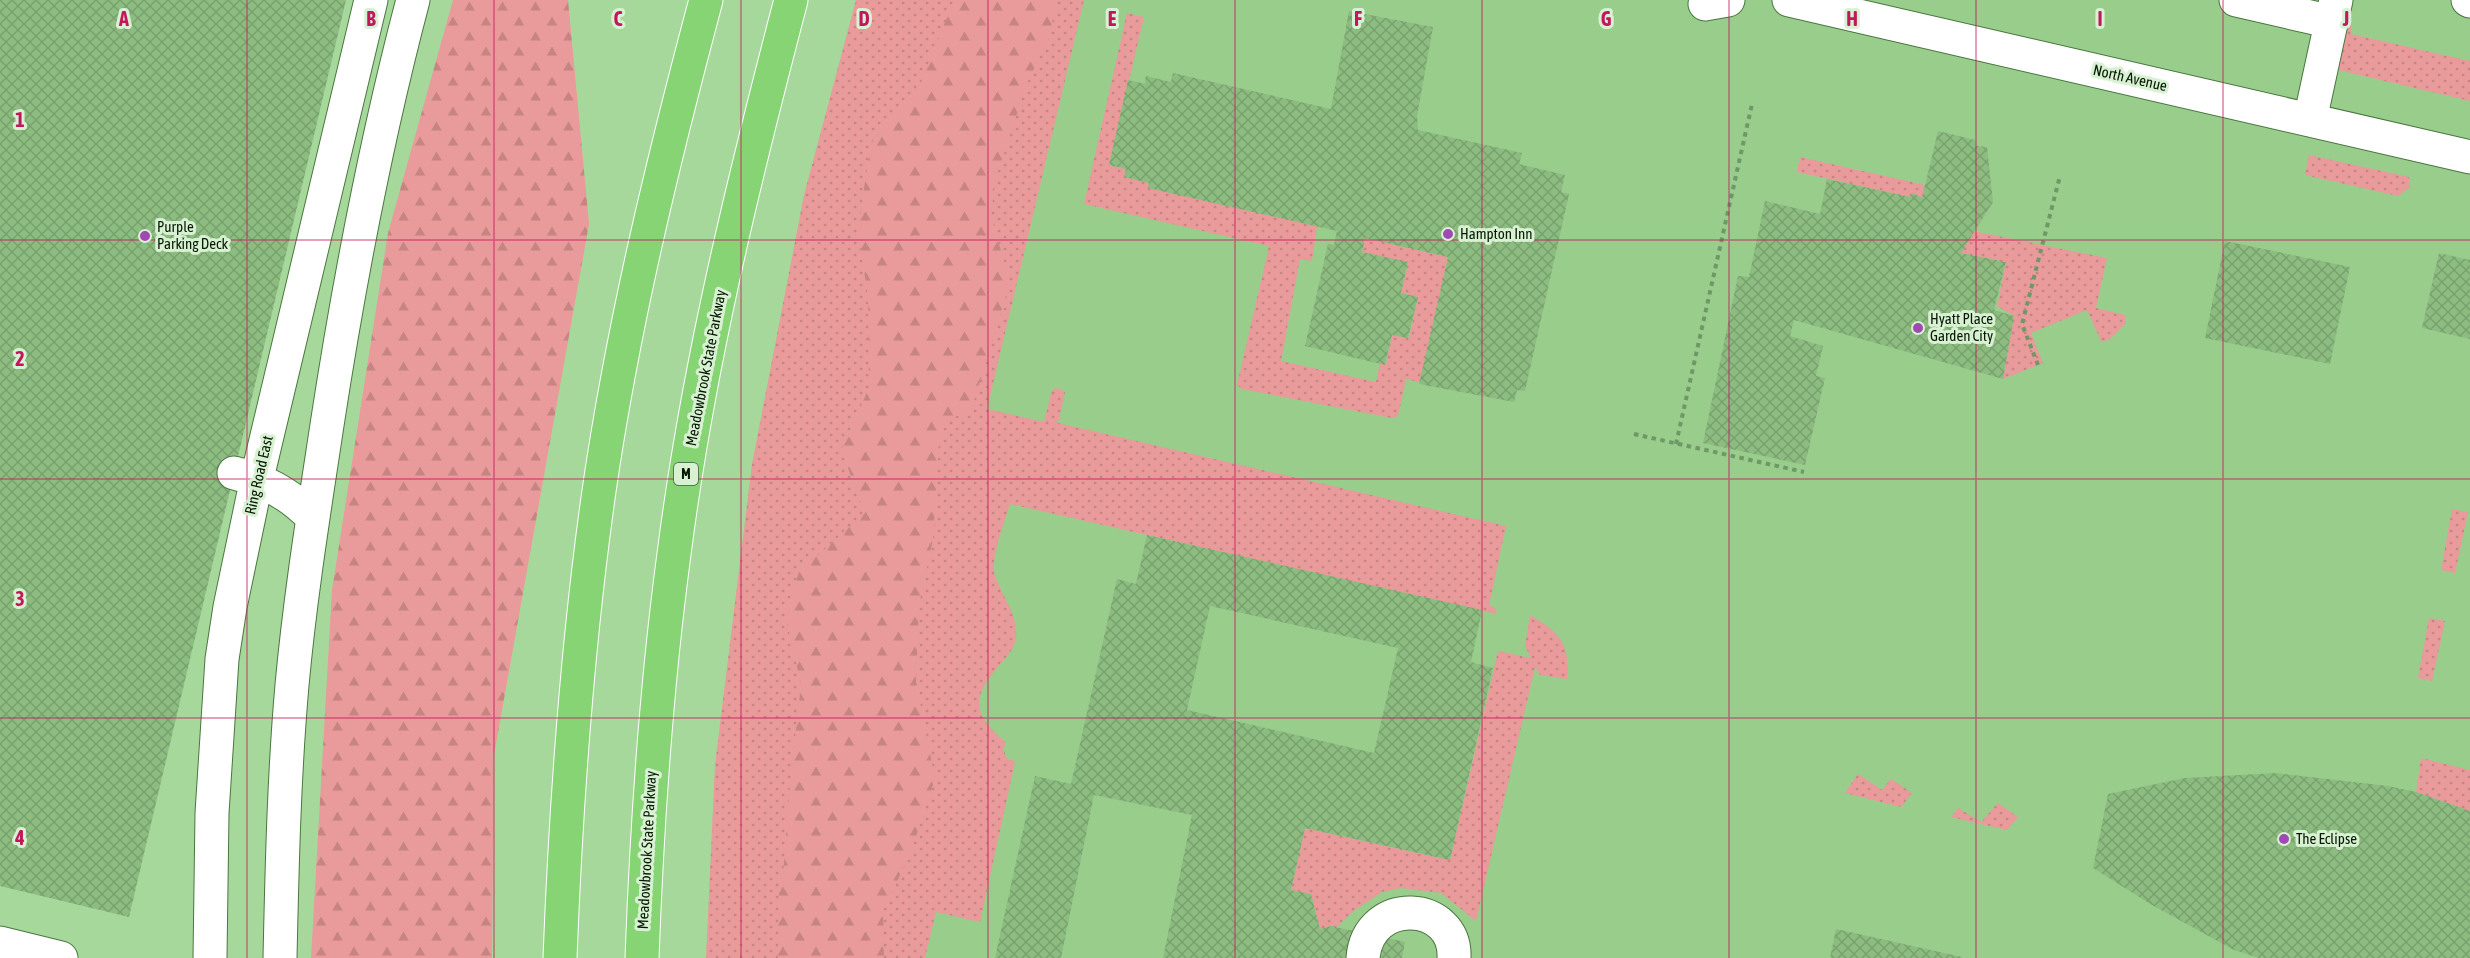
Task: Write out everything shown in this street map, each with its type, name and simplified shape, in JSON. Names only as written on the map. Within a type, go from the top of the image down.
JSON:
[{"type":"highway","points":[[560,958],[564,847],[576,704],[600,490],[625,347],[651,219],[706,0]]},
{"type":"highway","name":"Meadowbrook State Parkway","points":[[642,958],[647,835],[658,694],[682,500],[710,337],[731,238],[791,0]]},
{"type":"street","name":"Ring Road East","points":[[210,958],[212,813],[222,659],[246,476],[371,0]]},
{"type":"street","points":[[280,958],[286,765],[292,685],[312,517],[353,263],[369,184],[413,0]]},
{"type":"street","name":"North Avenue","points":[[1789,0],[1860,8],[2310,120],[2470,156]]},
{"type":"street","points":[[2236,0],[2334,11],[2310,120]]},
{"type":"street","points":[[246,476],[298,502],[312,517]]},
{"type":"street","points":[[1363,958],[1364,946],[1371,931],[1382,920],[1397,914],[1413,912],[1428,916],[1442,925],[1450,938],[1454,958]]},
{"type":"street","points":[[0,943],[61,958]]},
{"type":"path","points":[[1676,444],[1752,104]]},
{"type":"path","points":[[2038,365],[2022,324],[2060,176]]},
{"type":"path","points":[[1634,434],[1804,472]]},
{"type":"shaded area","points":[[1069,0],[2470,0],[2470,958],[909,958],[959,425]]},
{"type":"green space","points":[[453,0],[568,0],[589,224],[494,755],[492,958],[311,958],[332,590],[388,233]]},
{"type":"green space","points":[[856,0],[1084,0],[987,409],[1044,422],[1052,390],[1057,388],[1065,392],[1058,423],[1506,526],[1489,605],[1495,608],[1497,614],[1010,504],[999,540],[994,568],[1014,620],[1016,640],[1011,651],[984,686],[979,704],[986,722],[1006,743],[1003,749],[1008,760],[1015,762],[980,922],[936,912],[925,958],[706,958],[715,765],[752,464],[804,195]]},
{"type":"green space","points":[[954,0],[1057,0],[1049,37],[1027,83],[995,181],[991,216],[1010,282],[971,411],[949,419],[939,439],[933,539],[919,605],[916,681],[935,779],[910,854],[883,911],[884,958],[778,958],[779,884],[783,876],[801,684],[785,615],[799,572],[865,513],[841,450],[869,388],[868,298],[858,228],[871,143],[920,85]]},
{"type":"green space","points":[[2350,0],[2351,34],[2470,61],[2470,101],[2334,69]]},
{"type":"green space","points":[[1127,13],[1144,17],[1109,165],[1126,169],[1124,177],[1149,183],[1149,188],[1317,226],[1312,261],[1300,259],[1281,361],[1376,382],[1380,363],[1386,364],[1392,335],[1409,338],[1418,297],[1401,293],[1408,263],[1362,252],[1365,238],[1448,257],[1422,383],[1406,379],[1398,416],[1392,418],[1242,389],[1237,385],[1269,246],[1084,204]]},
{"type":"green space","points":[[2309,155],[2409,177],[2410,187],[2398,196],[2305,175]]},
{"type":"green space","points":[[1800,157],[1925,185],[1922,198],[1913,193],[1910,197],[1797,172]]},
{"type":"green space","points":[[1973,231],[2107,258],[2096,308],[2125,315],[2126,323],[2109,340],[2101,341],[2087,310],[2031,333],[2043,363],[2003,379],[2014,316],[1997,306],[2006,262],[1961,253]]},
{"type":"green space","points":[[2452,509],[2468,512],[2455,573],[2441,570]]},
{"type":"green space","points":[[1530,615],[1549,628],[1561,640],[1567,656],[1567,679],[1540,675],[1535,667],[1476,921],[1441,893],[1401,888],[1382,892],[1356,909],[1337,927],[1320,929],[1311,894],[1291,890],[1305,828],[1450,860],[1498,651],[1531,658],[1525,646]]},
{"type":"green space","points":[[2429,618],[2445,621],[2432,681],[2418,678]]},
{"type":"green space","points":[[2421,758],[2470,770],[2470,811],[2416,792]]},
{"type":"green space","points":[[1858,774],[1882,790],[1891,779],[1912,793],[1901,807],[1845,793]]},
{"type":"green space","points":[[1998,803],[2018,817],[2007,830],[1951,817],[1958,808],[1981,822]]},
{"type":"building","name":"Purple Parking Deck","points":[[0,0],[346,0],[129,917],[0,886]]},
{"type":"building","name":"Hampton Inn","points":[[1349,11],[1433,27],[1417,116],[1418,130],[1522,153],[1519,164],[1565,175],[1561,192],[1569,194],[1525,391],[1517,390],[1514,402],[1419,384],[1448,257],[1365,238],[1362,252],[1408,262],[1401,293],[1418,297],[1408,338],[1392,335],[1385,365],[1305,346],[1328,244],[1334,245],[1337,231],[1148,188],[1149,183],[1124,177],[1126,169],[1109,165],[1128,80],[1145,84],[1146,76],[1171,82],[1173,73],[1331,109]]},
{"type":"building","name":"Hyatt Place Garden City","points":[[1938,131],[1975,140],[1977,146],[1987,147],[1993,202],[1961,253],[2006,262],[1994,310],[2014,316],[2003,379],[1794,320],[1790,336],[1823,346],[1816,376],[1825,378],[1805,465],[1703,443],[1738,276],[1749,277],[1765,201],[1820,214],[1827,179],[1910,197],[1913,193],[1922,198]]},
{"type":"building","points":[[2225,241],[2350,267],[2330,364],[2205,338]]},
{"type":"building","points":[[2439,253],[2470,260],[2470,339],[2422,328]]},
{"type":"building","points":[[1147,535],[1482,610],[1471,662],[1493,668],[1450,860],[1305,828],[1291,890],[1311,894],[1320,929],[1331,926],[1405,942],[1402,958],[1163,958],[1192,815],[1094,795],[1061,958],[995,958],[1035,776],[1071,784],[1117,579],[1136,584]],"holes":[[[1210,606],[1398,648],[1374,753],[1187,710]]]},
{"type":"building","name":"The Eclipse","points":[[2276,773],[2388,786],[2416,792],[2470,811],[2470,958],[2259,958],[2234,950],[2152,905],[2093,868],[2108,794],[2185,778]]},
{"type":"building","points":[[1836,929],[1962,957],[1962,958],[1830,958]]},
{"type":"place","name":"Hampton Inn","points":[[1448,234]]},
{"type":"place","name":"Purple Parking Deck","points":[[145,236]]},
{"type":"place","name":"Hyatt Place Garden City","points":[[1918,328]]},
{"type":"place","name":"The Eclipse","points":[[2284,839]]}]
